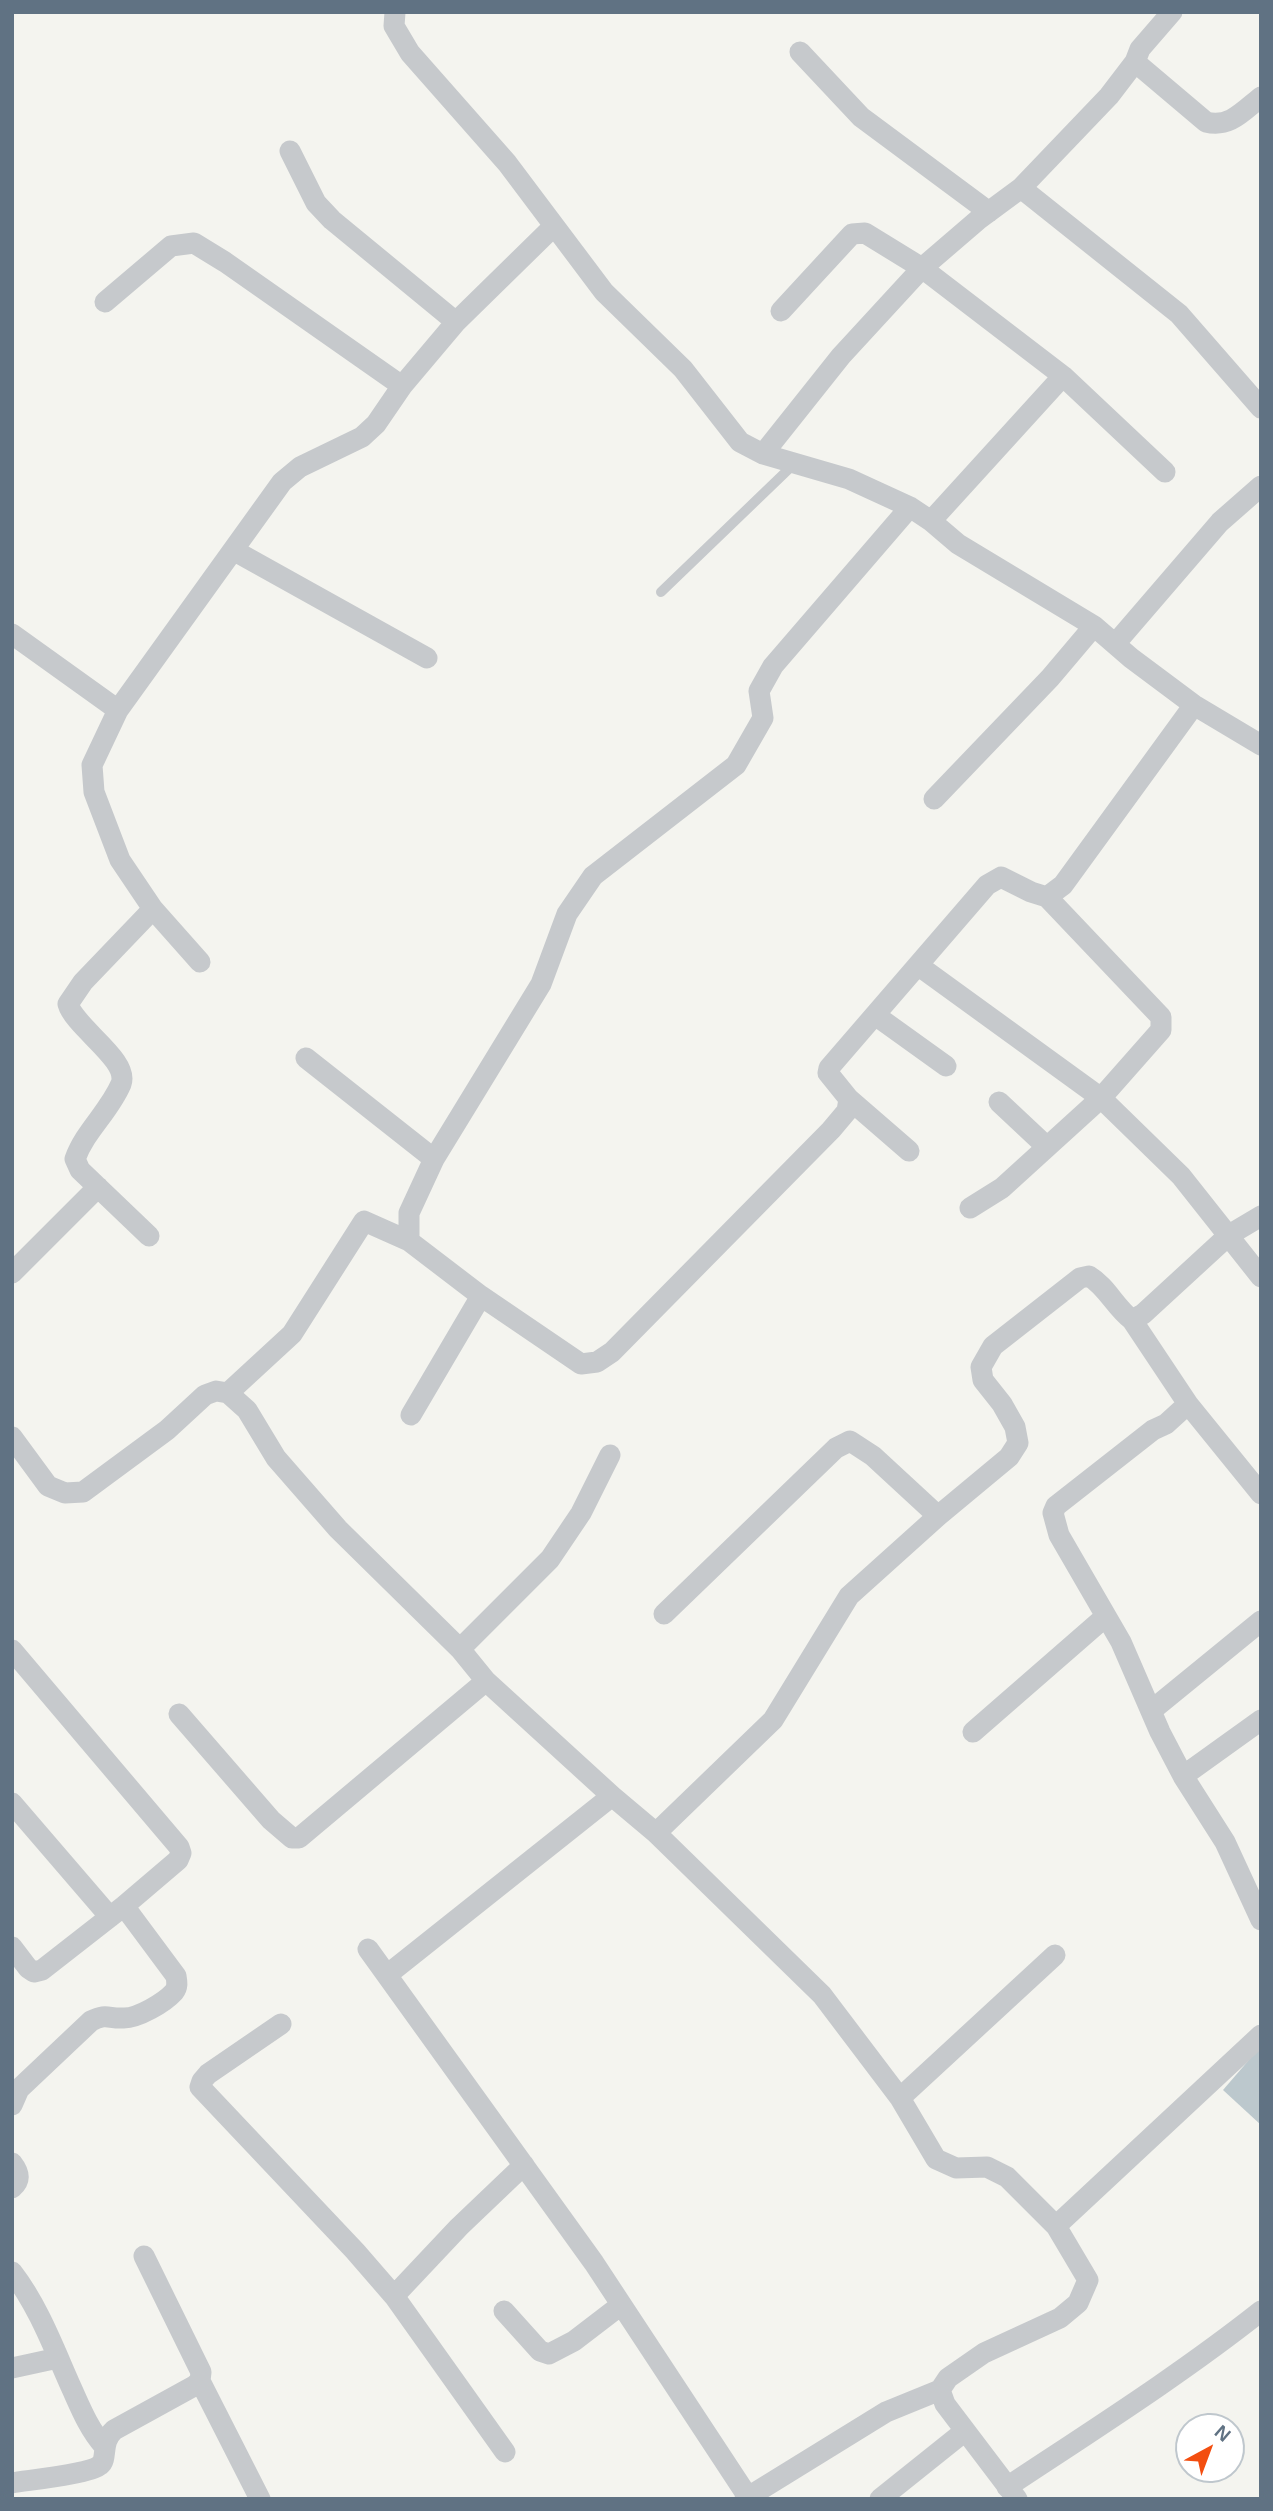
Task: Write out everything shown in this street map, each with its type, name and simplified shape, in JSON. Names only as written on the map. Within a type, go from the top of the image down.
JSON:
[{"type":"street","points":[[377,12],[395,19],[410,53],[507,163],[604,292],[683,369],[740,442],[763,454],[849,479],[910,507],[958,544],[1094,626],[1194,705],[1261,745]]},
{"type":"street","points":[[763,454],[841,356],[922,268],[1021,188],[1109,96],[1135,62],[1140,49],[1172,12]]},
{"type":"street","points":[[800,52],[861,117],[989,212]]},
{"type":"street","points":[[1135,62],[1206,122],[1219,126],[1261,97]]},
{"type":"street","points":[[290,151],[316,203],[456,322]]},
{"type":"street","points":[[1021,188],[1179,314],[1261,408]]},
{"type":"street","points":[[200,962],[153,909],[120,860],[94,792],[92,765],[118,710],[282,482],[300,467],[362,437],[376,424],[402,386],[456,322],[554,226]]},
{"type":"street","points":[[781,311],[852,234],[865,233],[922,268],[1063,376],[1164,472]]},
{"type":"street","points":[[105,302],[171,246],[194,243],[402,386]]},
{"type":"street","points":[[931,521],[1063,376]]},
{"type":"street","points":[[1115,645],[1220,522],[1261,486]]},
{"type":"street","points":[[409,1241],[409,1213],[435,1159],[541,985],[567,914],[593,876],[736,765],[763,718],[760,691],[773,666],[910,507]]},
{"type":"street","points":[[233,550],[427,658]]},
{"type":"street","points":[[934,799],[1050,678],[1094,626]]},
{"type":"street","points":[[12,634],[118,710]]},
{"type":"street","points":[[1047,897],[1063,884],[1194,705]]},
{"type":"street","points":[[909,1151],[849,1099],[828,1073],[829,1068],[987,885],[1001,877],[1047,897],[1161,1017],[1160,1030],[1101,1098],[1002,1188],[970,1208]]},
{"type":"street","points":[[149,1236],[80,1170],[75,1159],[80,1146],[109,1106],[122,1081],[120,1069],[111,1056],[71,1014],[68,1004],[83,982],[153,909]]},
{"type":"street","points":[[919,966],[1101,1098],[1181,1175],[1261,1277]]},
{"type":"street","points":[[875,1015],[946,1066]]},
{"type":"street","points":[[306,1058],[435,1159]]},
{"type":"street","points":[[228,1393],[292,1334],[363,1221],[409,1241],[481,1296],[581,1364],[597,1362],[612,1352],[831,1130],[847,1111],[849,1099]]},
{"type":"street","points":[[999,1102],[1047,1147]]},
{"type":"street","points":[[12,1273],[98,1187]]},
{"type":"street","points":[[1132,1320],[1143,1314],[1229,1235],[1261,1216]]},
{"type":"street","points":[[656,1833],[773,1720],[849,1596],[1009,1457],[1018,1443],[1015,1426],[983,1380],[981,1367],[993,1346],[1080,1278],[1089,1276],[1098,1281],[1121,1312],[1132,1320],[1188,1404],[1261,1494]]},
{"type":"street","points":[[411,1415],[481,1296]]},
{"type":"street","points":[[12,1437],[48,1486],[65,1493],[83,1492],[167,1430],[205,1395],[216,1391],[228,1393],[247,1410],[276,1458],[338,1528],[460,1649],[486,1681],[656,1833],[822,1995],[900,2098],[936,2159],[956,2168],[987,2167],[1007,2177],[1056,2226],[1088,2280],[1078,2303],[1060,2318],[984,2354],[948,2378],[940,2390],[886,2412],[747,2498],[621,2305],[368,1949]]},
{"type":"street","points":[[1188,1404],[1166,1424],[1153,1430],[1056,1506],[1053,1513],[1059,1535],[1121,1642],[1160,1732],[1183,1776],[1225,1842],[1261,1920]]},
{"type":"street","points":[[664,1614],[836,1448],[850,1441],[873,1456],[938,1516]]},
{"type":"street","points":[[460,1649],[550,1559],[581,1513],[610,1455]]},
{"type":"street","points":[[973,1732],[1105,1617]]},
{"type":"street","points":[[1152,1710],[1261,1621]]},
{"type":"street","points":[[12,1650],[181,1853],[178,1860],[42,1970],[34,1972],[28,1968],[12,1947]]},
{"type":"street","points":[[179,1714],[271,1820],[292,1838],[299,1838],[486,1681]]},
{"type":"street","points":[[1183,1776],[1261,1720]]},
{"type":"street","points":[[387,1975],[612,1796]]},
{"type":"street","points":[[12,1802],[176,1976],[178,1985],[174,1992],[142,2015],[123,2018],[104,2015],[92,2021],[19,2089],[12,2105]]},
{"type":"street","points":[[900,2098],[1055,1955]]},
{"type":"street","points":[[281,2024],[208,2074],[201,2087],[394,2296],[505,2452]]},
{"type":"street","points":[[1056,2226],[1261,2035]]},
{"type":"street","points":[[12,2163],[19,2175],[18,2182],[12,2188]]},
{"type":"street","points":[[394,2296],[459,2227],[524,2165]]},
{"type":"street","points":[[144,2256],[201,2372],[200,2381],[260,2499]]},
{"type":"street","points":[[12,2272],[26,2290],[88,2425],[104,2446]]},
{"type":"street","points":[[504,2311],[540,2351],[549,2354],[574,2341],[621,2305]]},
{"type":"street","points":[[940,2390],[945,2404],[1012,2493],[1261,2311]]},
{"type":"street","points":[[12,2368],[58,2358]]},
{"type":"street","points":[[12,2483],[100,2466],[104,2460],[107,2437],[114,2430],[200,2381]]},
{"type":"street","points":[[880,2499],[965,2431]]},
{"type":"lane","points":[[661,592],[794,464]]},
{"type":"shaded area","points":[[1261,2046],[1261,2125],[1223,2090]]}]
